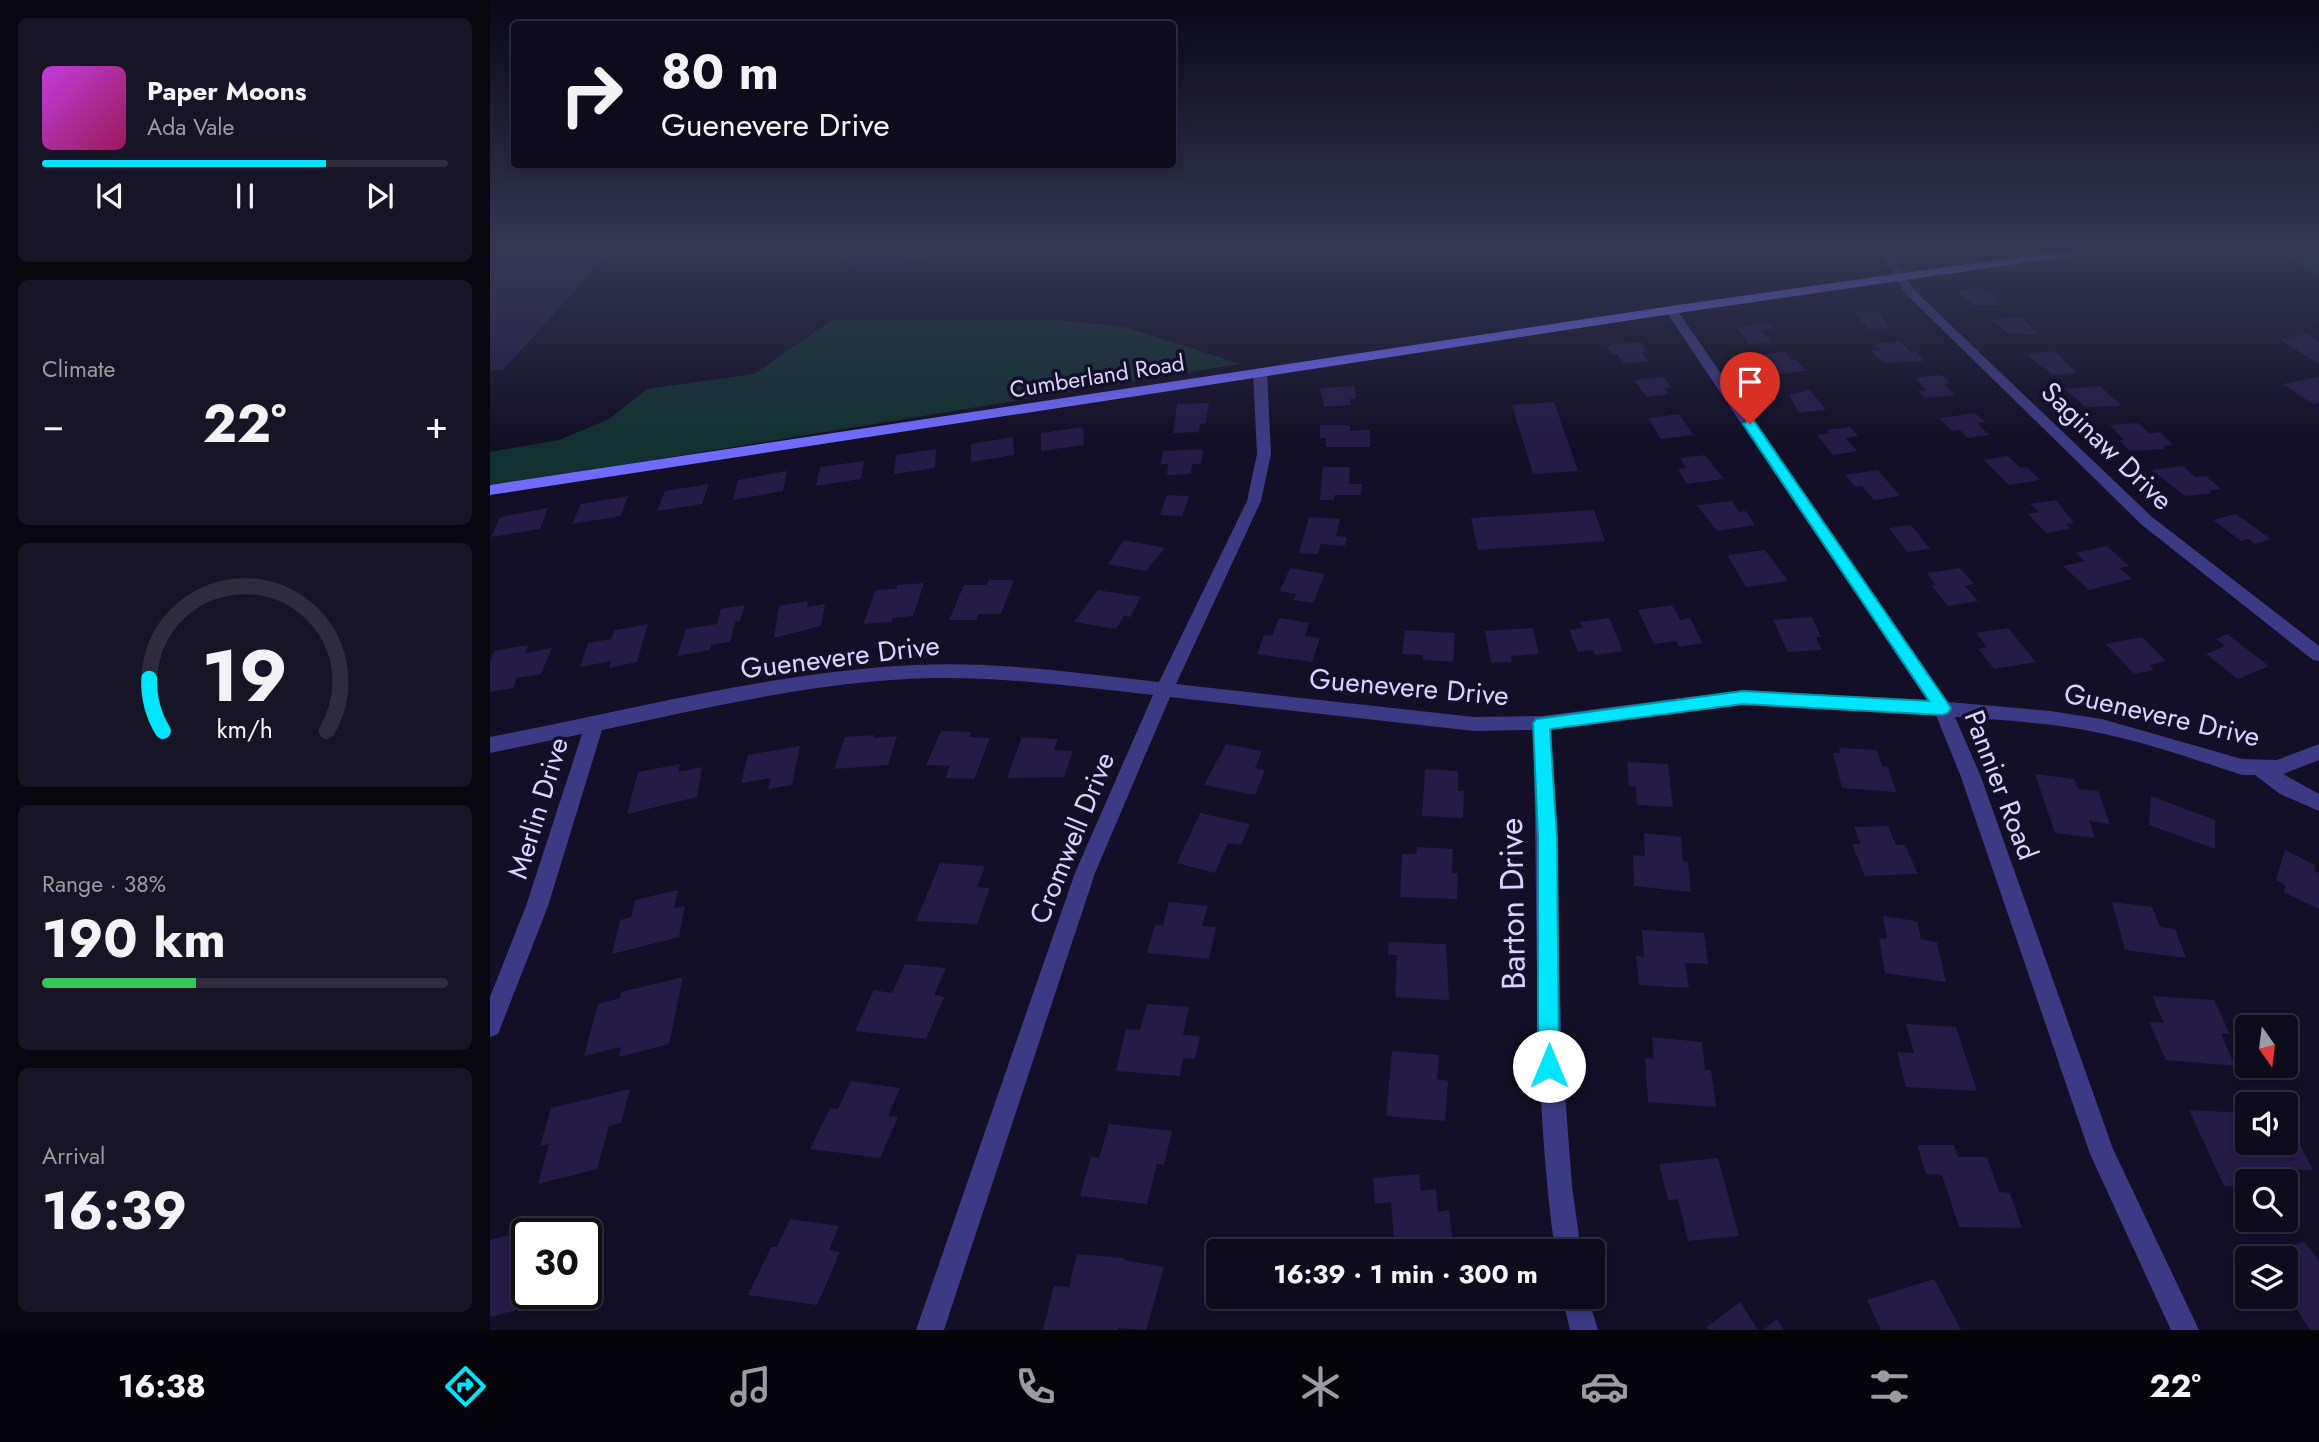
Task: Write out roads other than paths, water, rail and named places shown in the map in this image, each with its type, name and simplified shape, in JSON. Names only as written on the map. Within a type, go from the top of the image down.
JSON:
[{"type":"main road","name":"Cumberland Road","points":[[490,490],[1651,313]]},
{"type":"street","name":"Pannier Road","points":[[1673,313],[1942,708],[1971,777],[2102,1154],[2185,1330]]},
{"type":"street","name":"Saginaw Drive","points":[[1932,313],[2119,496],[2171,542],[2319,655]]},
{"type":"street","name":"Cromwell Drive","points":[[930,1330],[1085,873],[1164,690],[1254,501],[1264,454],[1260,372]]},
{"type":"street","name":"Guenevere Drive","points":[[490,745],[777,690],[877,675],[975,671],[1027,674],[1474,724],[1542,723],[1743,697],[1994,712],[2102,726],[2222,762],[2260,768],[2292,765],[2319,752]]},
{"type":"street","name":"Barton Drive","points":[[1542,723],[1548,838],[1549,1066],[1559,1195],[1565,1239]]},
{"type":"street","name":"Merlin Drive","points":[[490,1026],[537,906],[594,724]]},
{"type":"street","points":[[2260,768],[2287,788],[2319,803]]},
{"type":"street","points":[[1578,1309],[1584,1330]]}]
